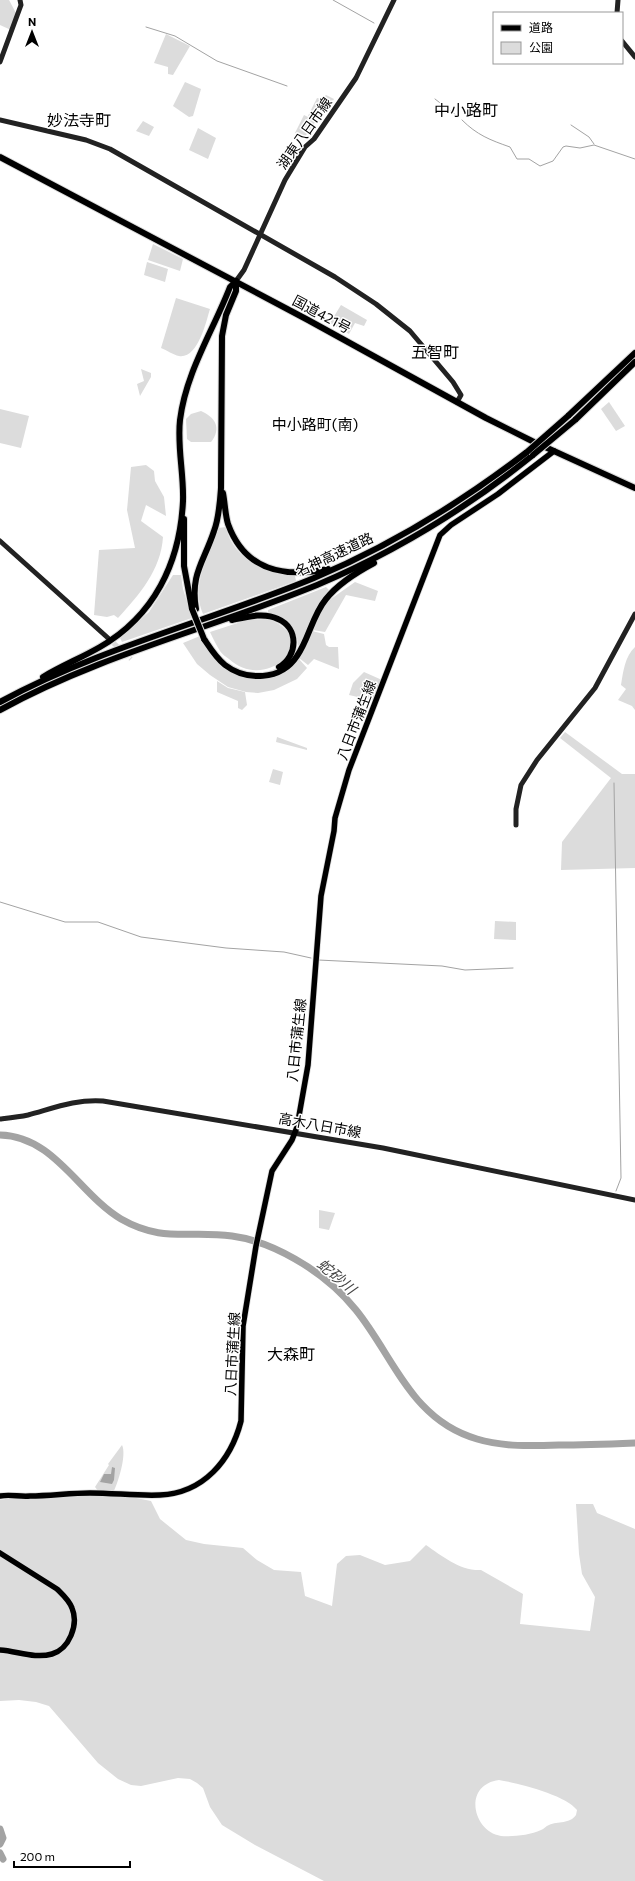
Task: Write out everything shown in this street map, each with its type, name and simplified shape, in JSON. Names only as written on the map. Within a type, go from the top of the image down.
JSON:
[{"type":"highway","name":"国道421号","points":[[0,157],[236,281],[486,418],[635,488]]},
{"type":"highway","points":[[194,609],[195,582],[198,569],[214,531],[221,488],[222,336],[226,315],[236,291],[236,281]]},
{"type":"highway","points":[[236,281],[230,287],[190,376],[183,400],[180,428],[184,566],[194,609],[206,638],[223,664],[235,672],[248,676],[261,677],[275,673],[287,667],[302,649],[317,612],[326,599],[353,576],[415,540],[450,516]]},
{"type":"highway","name":"名神高速道路","points":[[0,702],[36,684],[106,653],[244,605],[340,566],[398,537],[482,485],[527,452],[635,353]]},
{"type":"highway","name":"名神高速道路","points":[[0,710],[45,687],[103,662],[317,585],[353,569],[414,538],[450,516],[533,455],[575,420],[635,362]]},
{"type":"highway","points":[[221,488],[228,523],[233,534],[240,546],[250,557],[263,566],[278,572],[294,573],[340,566]]},
{"type":"highway","points":[[0,702],[50,673],[100,647],[120,634],[137,618],[154,598],[174,558],[182,501]]},
{"type":"highway","points":[[206,638],[225,661],[236,668],[248,672],[261,673],[273,670],[284,664],[294,647],[294,638],[291,631],[286,624],[278,619],[267,616],[256,616],[217,622]]},
{"type":"main road","name":"八日市蒲生線","points":[[0,1496],[11,1494],[23,1497],[90,1493],[161,1495],[176,1492],[194,1485],[207,1477],[217,1469],[232,1448],[241,1421],[243,1326],[256,1246],[272,1171],[296,1133],[308,1065],[321,896],[334,831],[335,818],[349,770],[440,535],[451,525],[498,494],[554,451]]},
{"type":"main road","points":[[0,1553],[57,1589],[65,1596],[72,1607],[74,1615],[73,1630],[69,1640],[61,1650],[52,1654],[32,1655],[0,1650]]},
{"type":"street","points":[[0,62],[21,5],[20,0]]},
{"type":"street","name":"湖東八日市線","points":[[236,281],[244,270],[285,180],[305,147],[314,139],[356,78],[394,0]]},
{"type":"street","points":[[617,12],[619,6],[618,0]]},
{"type":"street","points":[[623,42],[635,57]]},
{"type":"street","points":[[0,120],[86,140],[110,149],[335,277],[391,315],[410,331],[453,382],[461,395],[457,402]]},
{"type":"street","points":[[0,541],[108,638]]},
{"type":"street","points":[[516,825],[516,809],[521,785],[537,760],[595,688],[635,614]]},
{"type":"street","name":"高木八日市線","points":[[0,1119],[26,1115],[68,1103],[103,1101],[453,1161],[635,1200]]},
{"type":"green space","points":[[0,0],[9,0],[17,15],[11,30],[0,25]]},
{"type":"green space","points":[[166,34],[190,46],[173,75],[168,74],[168,67],[154,63]]},
{"type":"green space","points":[[185,82],[201,89],[193,116],[189,117],[173,106]]},
{"type":"green space","points":[[326,95],[334,99],[319,122],[308,116],[317,98],[322,99]]},
{"type":"green space","points":[[304,115],[316,121],[304,138],[295,133]]},
{"type":"green space","points":[[143,121],[154,127],[149,136],[136,131]]},
{"type":"green space","points":[[198,128],[216,138],[208,159],[189,150]]},
{"type":"green space","points":[[153,244],[183,259],[180,271],[148,260]]},
{"type":"green space","points":[[147,262],[168,269],[165,282],[144,275]]},
{"type":"green space","points":[[176,298],[210,309],[196,346],[186,355],[179,356],[161,348]]},
{"type":"green space","points":[[341,305],[367,320],[364,326],[355,323],[349,334],[330,323]]},
{"type":"green space","points":[[141,369],[151,373],[151,377],[140,396],[137,384],[144,381]]},
{"type":"green space","points":[[609,402],[625,426],[616,431],[601,409]]},
{"type":"green space","points":[[0,409],[29,416],[21,448],[0,443]]},
{"type":"green space","points":[[201,411],[210,416],[213,420],[216,432],[211,442],[191,442],[187,439],[186,419],[191,414]]},
{"type":"green space","points":[[146,465],[154,471],[155,481],[164,497],[166,516],[146,505],[141,521],[163,537],[158,560],[148,581],[118,618],[114,615],[107,617],[94,615],[99,550],[135,548],[127,510],[131,467]]},
{"type":"green space","points":[[226,527],[229,538],[243,556],[262,568],[284,575],[295,576],[296,581],[203,614],[199,592],[202,571],[218,528]]},
{"type":"green space","points":[[173,575],[181,575],[183,589],[192,618],[122,642],[120,638],[149,612]]},
{"type":"green space","points":[[355,582],[378,591],[375,601],[346,595],[325,632],[313,630],[320,613],[328,601]]},
{"type":"green space","points":[[326,587],[329,590],[319,603],[301,645],[298,645],[295,633],[289,624],[268,613],[268,610]]},
{"type":"green space","points":[[268,619],[284,628],[291,638],[290,649],[284,659],[273,667],[259,670],[244,668],[221,652],[210,632],[247,620]]},
{"type":"green space","points":[[312,631],[324,634],[326,645],[329,647],[338,647],[339,669],[314,659],[308,665],[299,658]]},
{"type":"green space","points":[[200,636],[223,665],[241,676],[259,679],[267,678],[284,671],[299,659],[307,668],[297,679],[274,690],[258,693],[246,692],[228,687],[197,664],[183,643]]},
{"type":"green space","points":[[635,647],[635,710],[632,706],[618,700],[626,689],[621,685],[624,670],[629,655]]},
{"type":"green space","points":[[364,672],[382,680],[375,701],[349,695],[353,683]]},
{"type":"green space","points":[[217,681],[228,688],[245,692],[247,705],[242,710],[238,708],[238,701],[217,692]]},
{"type":"green space","points":[[565,732],[622,774],[635,774],[635,868],[561,870],[562,842],[611,778],[560,738]]},
{"type":"green space","points":[[277,737],[307,748],[307,750],[276,742]]},
{"type":"green space","points":[[273,769],[283,772],[280,785],[269,782]]},
{"type":"green space","points":[[495,921],[516,922],[516,940],[494,939]]},
{"type":"green space","points":[[319,1210],[335,1213],[329,1230],[319,1228]]},
{"type":"green space","points":[[122,1445],[123,1462],[113,1493],[99,1492],[95,1487],[109,1465],[108,1464]]},
{"type":"green space","points":[[90,1493],[131,1497],[151,1501],[160,1519],[186,1540],[204,1544],[243,1548],[257,1560],[274,1570],[301,1572],[305,1596],[332,1606],[337,1564],[346,1556],[360,1555],[385,1565],[410,1561],[426,1545],[452,1562],[473,1570],[481,1570],[523,1594],[520,1624],[590,1631],[595,1597],[582,1574],[579,1554],[576,1504],[593,1504],[597,1513],[635,1529],[635,1881],[324,1881],[255,1845],[222,1825],[210,1807],[203,1788],[190,1779],[178,1778],[141,1786],[131,1785],[118,1779],[98,1763],[49,1706],[36,1702],[19,1700],[0,1701],[0,1500]],"holes":[[[499,1780],[541,1790],[563,1799],[577,1810],[576,1815],[571,1820],[548,1825],[537,1832],[516,1836],[501,1836],[491,1833],[478,1818],[476,1799],[480,1790],[487,1784]]]},
{"type":"shaded area","points":[[112,1467],[115,1468],[114,1480],[112,1484],[100,1482],[104,1474],[111,1474]]},
{"type":"waterway","points":[[333,0],[374,23]]},
{"type":"waterway","points":[[146,27],[175,36],[217,61],[287,86]]},
{"type":"waterway","points":[[435,99],[457,116]]},
{"type":"waterway","points":[[462,120],[473,130],[496,142],[510,147],[517,159],[529,159],[540,166],[553,161],[563,147],[566,146],[580,148],[594,145],[635,159]]},
{"type":"waterway","points":[[571,125],[589,137],[594,144]]},
{"type":"waterway","points":[[614,783],[621,1178],[616,1191]]},
{"type":"waterway","points":[[0,902],[65,922],[98,922],[141,937],[226,948],[284,952],[311,958]]},
{"type":"waterway","points":[[318,960],[442,966],[465,970],[513,968]]},
{"type":"waterway","name":"蛇砂川","points":[[0,1135],[19,1138],[36,1145],[51,1155],[106,1208],[121,1219],[136,1226],[150,1231],[163,1233],[240,1237],[273,1248],[304,1264],[320,1275],[343,1295],[369,1328],[406,1385],[420,1402],[436,1417],[454,1430],[487,1442],[507,1445],[538,1446],[635,1443]]},
{"type":"waterway","points":[[0,1829],[3,1838],[0,1844]]},
{"type":"waterway","points":[[0,1853],[3,1859]]},
{"type":"tunnel","points":[[108,638],[131,659]]},
{"type":"district","name":"中小路町","points":[[466,109]]},
{"type":"district","name":"妙法寺町","points":[[79,119]]},
{"type":"district","name":"五智町","points":[[435,351]]},
{"type":"district","name":"中小路町(南)","points":[[315,424]]},
{"type":"district","name":"大森町","points":[[291,1353]]}]
